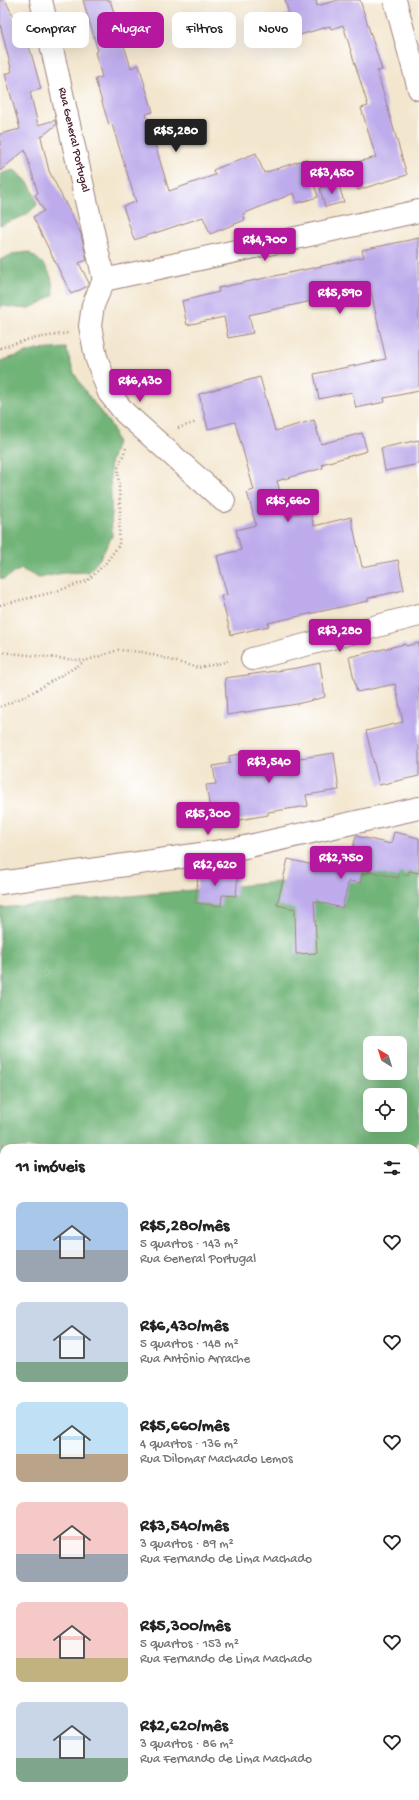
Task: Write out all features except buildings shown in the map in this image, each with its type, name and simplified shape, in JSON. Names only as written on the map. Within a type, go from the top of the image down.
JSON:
[{"type":"street","name":"Rua General Portugal","points":[[41,0],[104,280]]},
{"type":"street","points":[[395,0],[419,89]]},
{"type":"street","points":[[224,501],[125,413],[110,393],[96,357],[90,326],[93,305],[104,280],[419,211]]},
{"type":"street","points":[[252,659],[419,615]]},
{"type":"street","points":[[0,883],[236,849],[419,808]]},
{"type":"path","points":[[0,348],[30,339],[70,332]]},
{"type":"path","points":[[0,606],[54,592],[87,581],[105,564],[119,544],[120,508],[118,468],[128,443],[150,434],[197,422]]},
{"type":"path","points":[[0,707],[26,696],[85,661],[118,650],[143,652],[198,668],[252,659]]},
{"type":"path","points":[[0,652],[85,661]]},
{"type":"green space","points":[[14,170],[30,185],[37,205],[26,215],[0,225],[0,174]]},
{"type":"green space","points":[[28,252],[40,261],[48,270],[52,280],[53,295],[39,304],[28,308],[17,308],[1,305],[0,309],[0,260],[13,254]]},
{"type":"green space","points":[[66,348],[74,373],[85,391],[112,427],[117,442],[110,464],[112,536],[101,557],[89,572],[63,573],[39,578],[21,569],[3,579],[0,578],[0,361],[37,350]]},
{"type":"green space","points":[[419,869],[419,1141],[417,1144],[0,1144],[0,908]]}]
